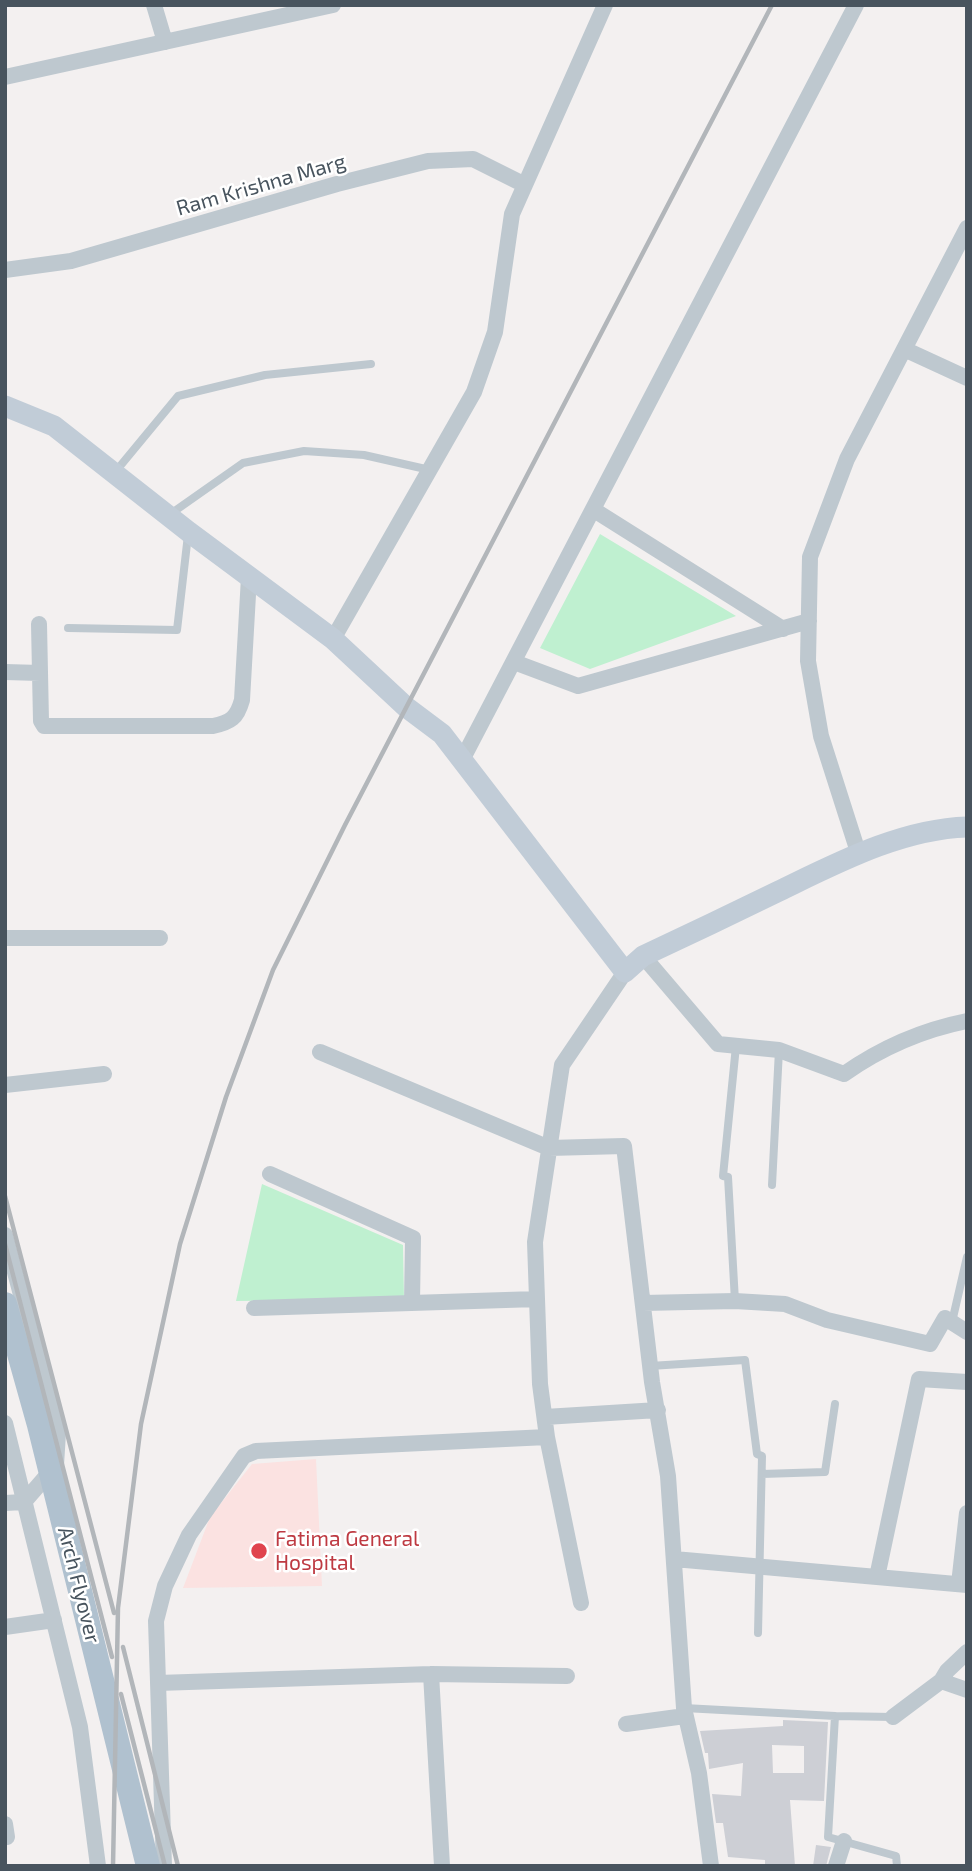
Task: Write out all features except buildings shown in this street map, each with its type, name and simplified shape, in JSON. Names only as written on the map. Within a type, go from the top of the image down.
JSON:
[{"type":"main road","name":"Arch Flyover","points":[[5,1304],[39,1425],[148,1866]]},
{"type":"street","points":[[154,5],[165,42]]},
{"type":"street","points":[[5,77],[332,5]]},
{"type":"street","points":[[333,639],[474,392],[495,332],[512,214],[605,5]]},
{"type":"street","points":[[462,760],[856,5]]},
{"type":"street","name":"Ram Krishna Marg","points":[[5,270],[71,261],[337,184],[428,161],[473,159],[524,186]]},
{"type":"street","points":[[859,855],[821,736],[808,661],[810,557],[847,459],[967,228]]},
{"type":"street","points":[[904,349],[967,378]]},
{"type":"street","points":[[5,406],[54,426],[168,516],[333,639],[405,707],[442,734],[625,972]]},
{"type":"street","points":[[594,510],[783,629]]},
{"type":"street","points":[[39,624],[41,722],[44,726],[212,726],[229,723],[238,713],[242,700],[249,577]]},
{"type":"street","points":[[514,662],[578,686],[809,621]]},
{"type":"street","points":[[5,672],[40,673]]},
{"type":"street","points":[[581,1603],[547,1437],[540,1384],[535,1242],[562,1065],[625,972],[643,957],[859,855],[897,840],[953,827],[967,827]]},
{"type":"street","points":[[5,938],[160,938]]},
{"type":"street","points":[[643,957],[718,1044],[779,1049],[844,1074],[873,1054],[936,1027],[967,1021]]},
{"type":"street","points":[[320,1052],[549,1148],[624,1146],[650,1366],[668,1476],[684,1712],[698,1773],[711,1866]]},
{"type":"street","points":[[5,1086],[104,1074]]},
{"type":"street","points":[[270,1174],[413,1238],[412,1303]]},
{"type":"street","points":[[5,1235],[58,1433],[57,1465],[24,1502],[5,1503]]},
{"type":"street","points":[[254,1308],[537,1299]]},
{"type":"street","points":[[643,1303],[735,1301],[785,1304],[827,1320],[930,1344],[945,1318],[967,1332]]},
{"type":"street","points":[[877,1577],[919,1379],[967,1382]]},
{"type":"street","points":[[545,1417],[657,1409]]},
{"type":"street","points":[[5,1423],[80,1727],[98,1866]]},
{"type":"street","points":[[164,1866],[156,1622],[165,1586],[189,1535],[244,1457],[256,1451],[547,1437]]},
{"type":"street","points":[[674,1559],[963,1585],[967,1513]]},
{"type":"street","points":[[5,1628],[54,1620]]},
{"type":"street","points":[[893,1717],[940,1681],[967,1652]]},
{"type":"street","points":[[158,1683],[431,1674],[567,1676]]},
{"type":"street","points":[[431,1674],[442,1866]]},
{"type":"street","points":[[940,1681],[967,1690]]},
{"type":"street","points":[[626,1724],[684,1712]]},
{"type":"street","points":[[5,1824],[5,1838]]},
{"type":"street","points":[[836,1866],[844,1841]]},
{"type":"lane","points":[[114,473],[178,396],[264,375],[371,364]]},
{"type":"lane","points":[[168,516],[243,463],[304,451],[364,455],[430,470]]},
{"type":"lane","points":[[68,628],[177,630],[189,532]]},
{"type":"lane","points":[[735,1301],[727,1177],[723,1176],[736,1046]]},
{"type":"lane","points":[[772,1185],[779,1049]]},
{"type":"lane","points":[[952,1322],[964,1285],[967,1257]]},
{"type":"lane","points":[[650,1366],[745,1360],[757,1454],[762,1456],[758,1633]]},
{"type":"lane","points":[[762,1474],[825,1472],[835,1404]]},
{"type":"lane","points":[[684,1712],[893,1717]]},
{"type":"lane","points":[[835,1716],[828,1837],[895,1856],[897,1866]]},
{"type":"shaded area","name":"Fatima General Hospital","points":[[316,1459],[322,1586],[183,1588],[210,1517],[252,1464]]},
{"type":"green space","points":[[600,534],[736,616],[590,669],[540,648]]},
{"type":"green space","points":[[262,1184],[403,1245],[404,1299],[236,1301]]},
{"type":"railway","points":[[113,1866],[118,1608],[141,1424],[180,1244],[226,1097],[273,970],[345,825],[772,5]]},
{"type":"railway","points":[[5,1196],[114,1613]]},
{"type":"railway","points":[[5,1244],[112,1657]]},
{"type":"railway","points":[[123,1647],[178,1866]]},
{"type":"railway","points":[[121,1694],[165,1866]]},
{"type":"place","name":"Fatima General Hospital","points":[[259,1551]]}]
